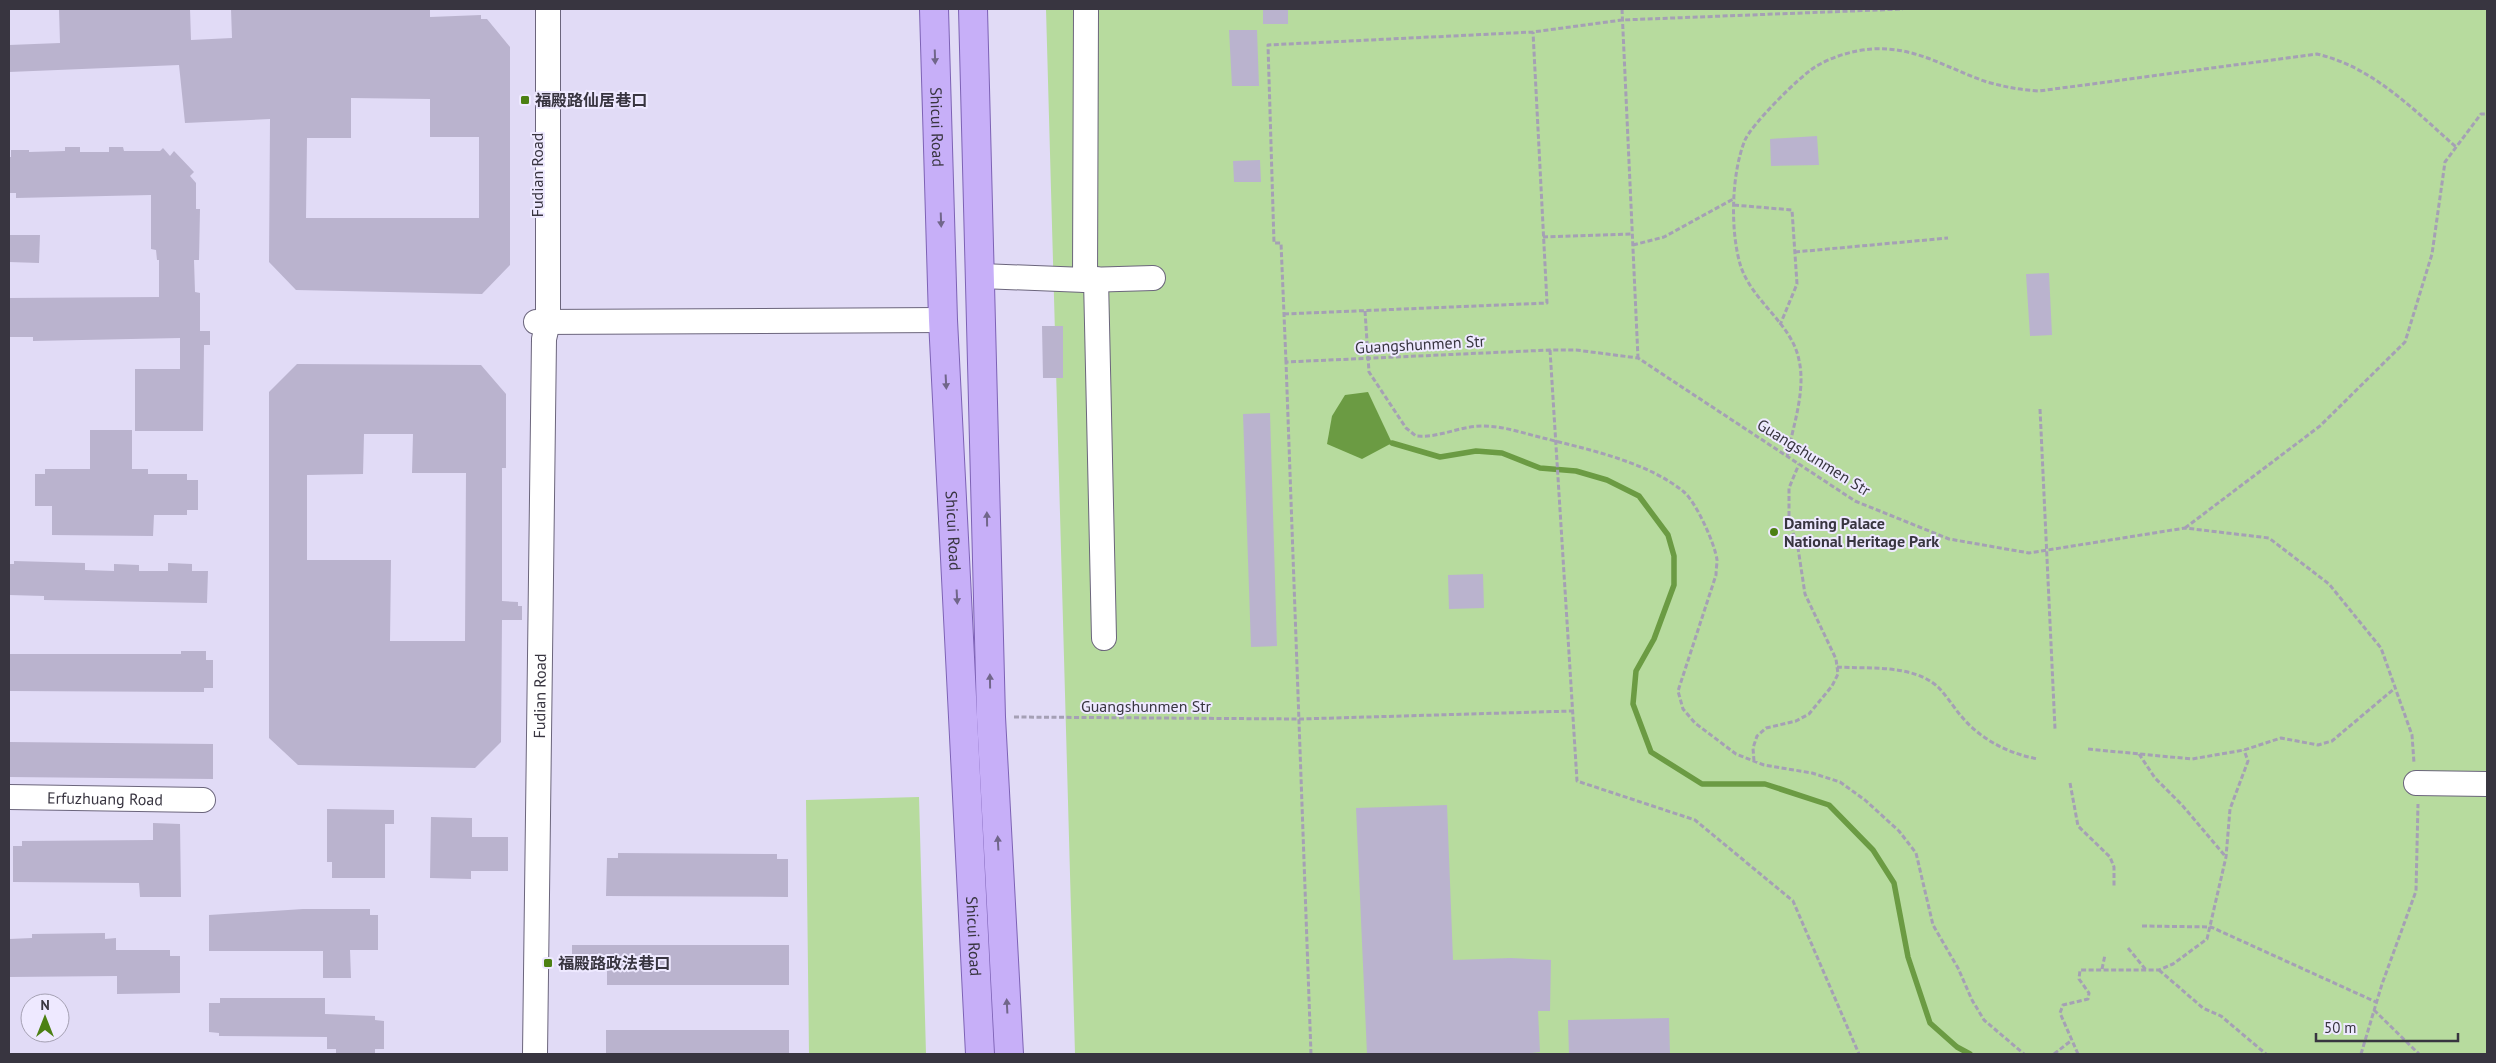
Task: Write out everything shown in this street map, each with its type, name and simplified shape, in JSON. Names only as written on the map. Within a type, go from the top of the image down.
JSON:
[{"type":"main road","name":"Shicui Road","points":[[934,9],[943,320],[980,1054]]},
{"type":"main road","name":"Shicui Road","points":[[973,9],[982,276],[991,717],[1009,1054]]},
{"type":"street","name":"Fudian Road","points":[[537,9],[542,328]]},
{"type":"street","name":"Fudian Road","points":[[535,1054],[542,328],[548,9]]},
{"type":"street","points":[[1086,11],[1090,280],[1104,638]]},
{"type":"street","points":[[982,276],[1090,280],[1153,278]]},
{"type":"street","points":[[542,328],[943,320]]},
{"type":"street","points":[[2416,784],[2487,784]]},
{"type":"street","name":"Erfuzhuang Road","points":[[9,797],[202,800]]},
{"type":"path","points":[[1622,9],[1638,358]]},
{"type":"path","points":[[1311,1054],[1281,243],[1274,243],[1268,45],[1533,32],[1622,20],[1903,9]]},
{"type":"path","points":[[1284,314],[1547,303],[1533,32]]},
{"type":"path","points":[[1787,456],[1802,383],[1799,360],[1794,342],[1752,288],[1742,268],[1736,245],[1734,198],[1736,172],[1745,140],[1761,116],[1814,67],[1842,55],[1870,49],[1894,48],[1926,56],[1986,81],[2015,90],[2039,90],[2317,54],[2336,59],[2388,87],[2456,147]]},
{"type":"path","points":[[2184,528],[2320,426],[2405,342],[2432,254],[2445,162],[2481,114],[2487,114]]},
{"type":"path","points":[[1633,245],[1664,237],[1734,198]]},
{"type":"path","points":[[1734,206],[1792,210],[1797,284],[1780,324]]},
{"type":"path","points":[[1544,237],[1633,234]]},
{"type":"path","points":[[1794,252],[1948,238]]},
{"type":"path","points":[[1365,311],[1369,372],[1375,384],[1406,428],[1416,436],[1439,436],[1457,429],[1483,426],[1505,428],[1626,462],[1670,482],[1686,493],[1710,538],[1717,560],[1716,575],[1678,691],[1683,709],[1695,723],[1736,754],[1764,765],[1812,773],[1840,782],[1865,800],[1899,830],[1916,853],[1934,925],[1958,968],[1972,1000],[1984,1020],[2024,1054]]},
{"type":"path","points":[[1550,350],[1577,781],[1695,820],[1793,901],[1859,1054]]},
{"type":"path","name":"Guangshunmen Str","points":[[1286,362],[1367,360],[1550,350],[1576,350],[1638,358],[1855,501],[1949,539],[2029,553],[2184,528],[2270,538],[2329,584],[2381,648],[2412,735],[2419,811],[2416,890],[2376,1002],[2361,1054]]},
{"type":"path","points":[[2040,408],[2048,550],[2054,730]]},
{"type":"path","points":[[1754,761],[1753,748],[1757,736],[1766,728],[1796,721],[1810,714],[1832,686],[1838,674],[1836,659],[1805,594],[1798,548],[1788,520],[1788,488],[1799,464]]},
{"type":"path","points":[[1837,667],[1888,670],[1911,674],[1925,680],[1938,687],[1964,720],[1986,739],[2006,750],[2038,758]]},
{"type":"path","points":[[2088,749],[2192,759],[2244,750],[2281,738],[2318,745],[2332,742],[2395,688]]},
{"type":"path","name":"Guangshunmen Str","points":[[991,717],[1300,719],[1572,711]]},
{"type":"path","points":[[2078,1054],[2060,1013],[2063,1004],[2088,999],[2089,993],[2079,979],[2080,970],[2159,970],[2173,964],[2207,939],[2226,857],[2230,809],[2248,761],[2244,750]]},
{"type":"path","points":[[2138,754],[2155,778],[2182,805],[2226,857]]},
{"type":"path","points":[[2070,783],[2078,826],[2110,857],[2114,867],[2114,888]]},
{"type":"path","points":[[2142,926],[2211,926],[2376,1002]]},
{"type":"path","points":[[2128,948],[2146,970]]},
{"type":"path","points":[[2102,969],[2105,955]]},
{"type":"path","points":[[2159,970],[2203,1008],[2221,1016],[2266,1054]]},
{"type":"path","points":[[2374,1010],[2419,1054]]},
{"type":"path","points":[[2054,1054],[2072,1040]]},
{"type":"shaded area","name":"Daming Palace National Heritage Park","points":[[1046,9],[2487,9],[2487,1054],[1075,1054]]},
{"type":"shaded area","points":[[1368,392],[1392,443],[1362,459],[1327,444],[1332,416],[1345,395]]},
{"type":"shaded area","points":[[919,797],[926,1054],[809,1054],[806,800]]},
{"type":"building","points":[[59,9],[190,9],[191,40],[232,38],[231,9],[430,9],[430,17],[481,15],[481,19],[487,19],[510,47],[510,265],[482,294],[296,290],[269,262],[270,119],[185,123],[179,65],[9,72],[9,45],[60,43]],"holes":[[[351,98],[430,99],[430,137],[479,137],[479,218],[306,218],[307,138],[351,138]]]},
{"type":"building","points":[[1263,9],[1288,9],[1288,24],[1263,24]]},
{"type":"building","points":[[1229,30],[1257,30],[1259,86],[1232,86]]},
{"type":"building","points":[[1817,136],[1819,165],[1771,166],[1770,139]]},
{"type":"building","points":[[65,147],[80,147],[80,152],[109,152],[109,147],[123,147],[124,151],[160,151],[163,148],[170,156],[174,151],[194,172],[190,176],[196,183],[196,209],[200,209],[199,260],[194,260],[195,292],[200,293],[200,331],[210,331],[210,345],[204,345],[203,431],[135,431],[135,369],[180,369],[180,338],[33,341],[33,337],[9,337],[9,298],[159,297],[159,260],[157,260],[156,250],[151,249],[151,195],[16,198],[16,193],[9,193],[9,157],[11,157],[11,150],[29,150],[29,152],[65,151]]},
{"type":"building","points":[[1260,160],[1261,182],[1234,182],[1233,161]]},
{"type":"building","points":[[9,235],[40,235],[39,263],[9,262]]},
{"type":"building","points":[[2049,273],[2052,335],[2030,336],[2026,274]]},
{"type":"building","points":[[1042,326],[1063,326],[1063,378],[1043,378]]},
{"type":"building","points":[[297,364],[481,365],[506,394],[506,468],[502,468],[502,601],[518,602],[518,606],[522,606],[522,620],[502,620],[501,742],[475,768],[298,765],[269,738],[269,392]],"holes":[[[364,434],[413,434],[412,473],[466,473],[465,641],[390,641],[391,560],[307,560],[307,475],[363,474]]]},
{"type":"building","points":[[1270,413],[1277,646],[1251,647],[1243,414]]},
{"type":"building","points":[[90,430],[132,430],[132,469],[148,469],[148,474],[187,474],[187,480],[198,480],[198,510],[187,510],[187,515],[154,515],[153,536],[52,535],[52,506],[35,506],[35,474],[45,474],[45,469],[90,469]]},
{"type":"building","points":[[14,561],[85,563],[85,570],[114,571],[114,564],[139,565],[139,571],[168,571],[168,563],[192,564],[192,571],[208,571],[207,603],[44,600],[44,596],[9,595],[9,564],[14,564]]},
{"type":"building","points":[[1483,574],[1484,608],[1449,609],[1448,575]]},
{"type":"building","points":[[181,651],[206,651],[206,660],[213,660],[213,688],[204,688],[204,692],[9,691],[9,654],[181,654]]},
{"type":"building","points":[[9,742],[213,744],[213,779],[9,777]]},
{"type":"building","points":[[1447,805],[1453,960],[1511,958],[1551,960],[1550,1011],[1538,1011],[1540,1052],[1524,1054],[1367,1054],[1356,808]]},
{"type":"building","points":[[327,809],[394,810],[394,824],[385,824],[385,878],[332,878],[332,862],[327,862]]},
{"type":"building","points":[[431,817],[472,818],[472,837],[508,837],[508,871],[471,871],[471,879],[430,878]]},
{"type":"building","points":[[153,823],[180,824],[181,897],[140,897],[139,883],[13,882],[13,846],[22,846],[22,841],[153,840]]},
{"type":"building","points":[[618,853],[777,854],[777,859],[788,859],[788,897],[606,896],[607,858],[618,858]]},
{"type":"building","points":[[303,909],[370,909],[370,915],[378,915],[378,950],[350,950],[351,978],[323,978],[323,951],[209,951],[209,915]]},
{"type":"building","points":[[105,933],[105,939],[116,938],[116,950],[170,950],[170,956],[180,956],[180,993],[117,994],[117,976],[9,977],[9,939],[32,938],[32,934]]},
{"type":"building","points":[[572,945],[789,945],[789,985],[607,985],[607,968],[572,968]]},
{"type":"building","points":[[220,998],[325,998],[325,1014],[375,1016],[375,1020],[384,1021],[384,1049],[375,1049],[375,1054],[336,1054],[336,1049],[327,1049],[327,1037],[219,1036],[219,1033],[209,1032],[209,1003],[220,1003]]},
{"type":"building","points":[[1669,1018],[1670,1054],[1569,1054],[1568,1020]]},
{"type":"building","points":[[606,1030],[789,1030],[789,1054],[606,1054]]},
{"type":"waterway","points":[[1392,443],[1440,457],[1476,451],[1502,453],[1540,468],[1576,471],[1607,480],[1639,496],[1668,535],[1674,556],[1674,585],[1654,639],[1636,671],[1633,704],[1651,752],[1702,784],[1765,784],[1829,805],[1873,850],[1894,883],[1908,957],[1930,1023],[1957,1047],[1970,1054]]},
{"type":"place","name":"福殿路仙居巷口","points":[[525,100]]},
{"type":"place","name":"Daming Palace National Heritage Park","points":[[1774,532]]},
{"type":"place","name":"福殿路政法巷口","points":[[548,963]]}]
